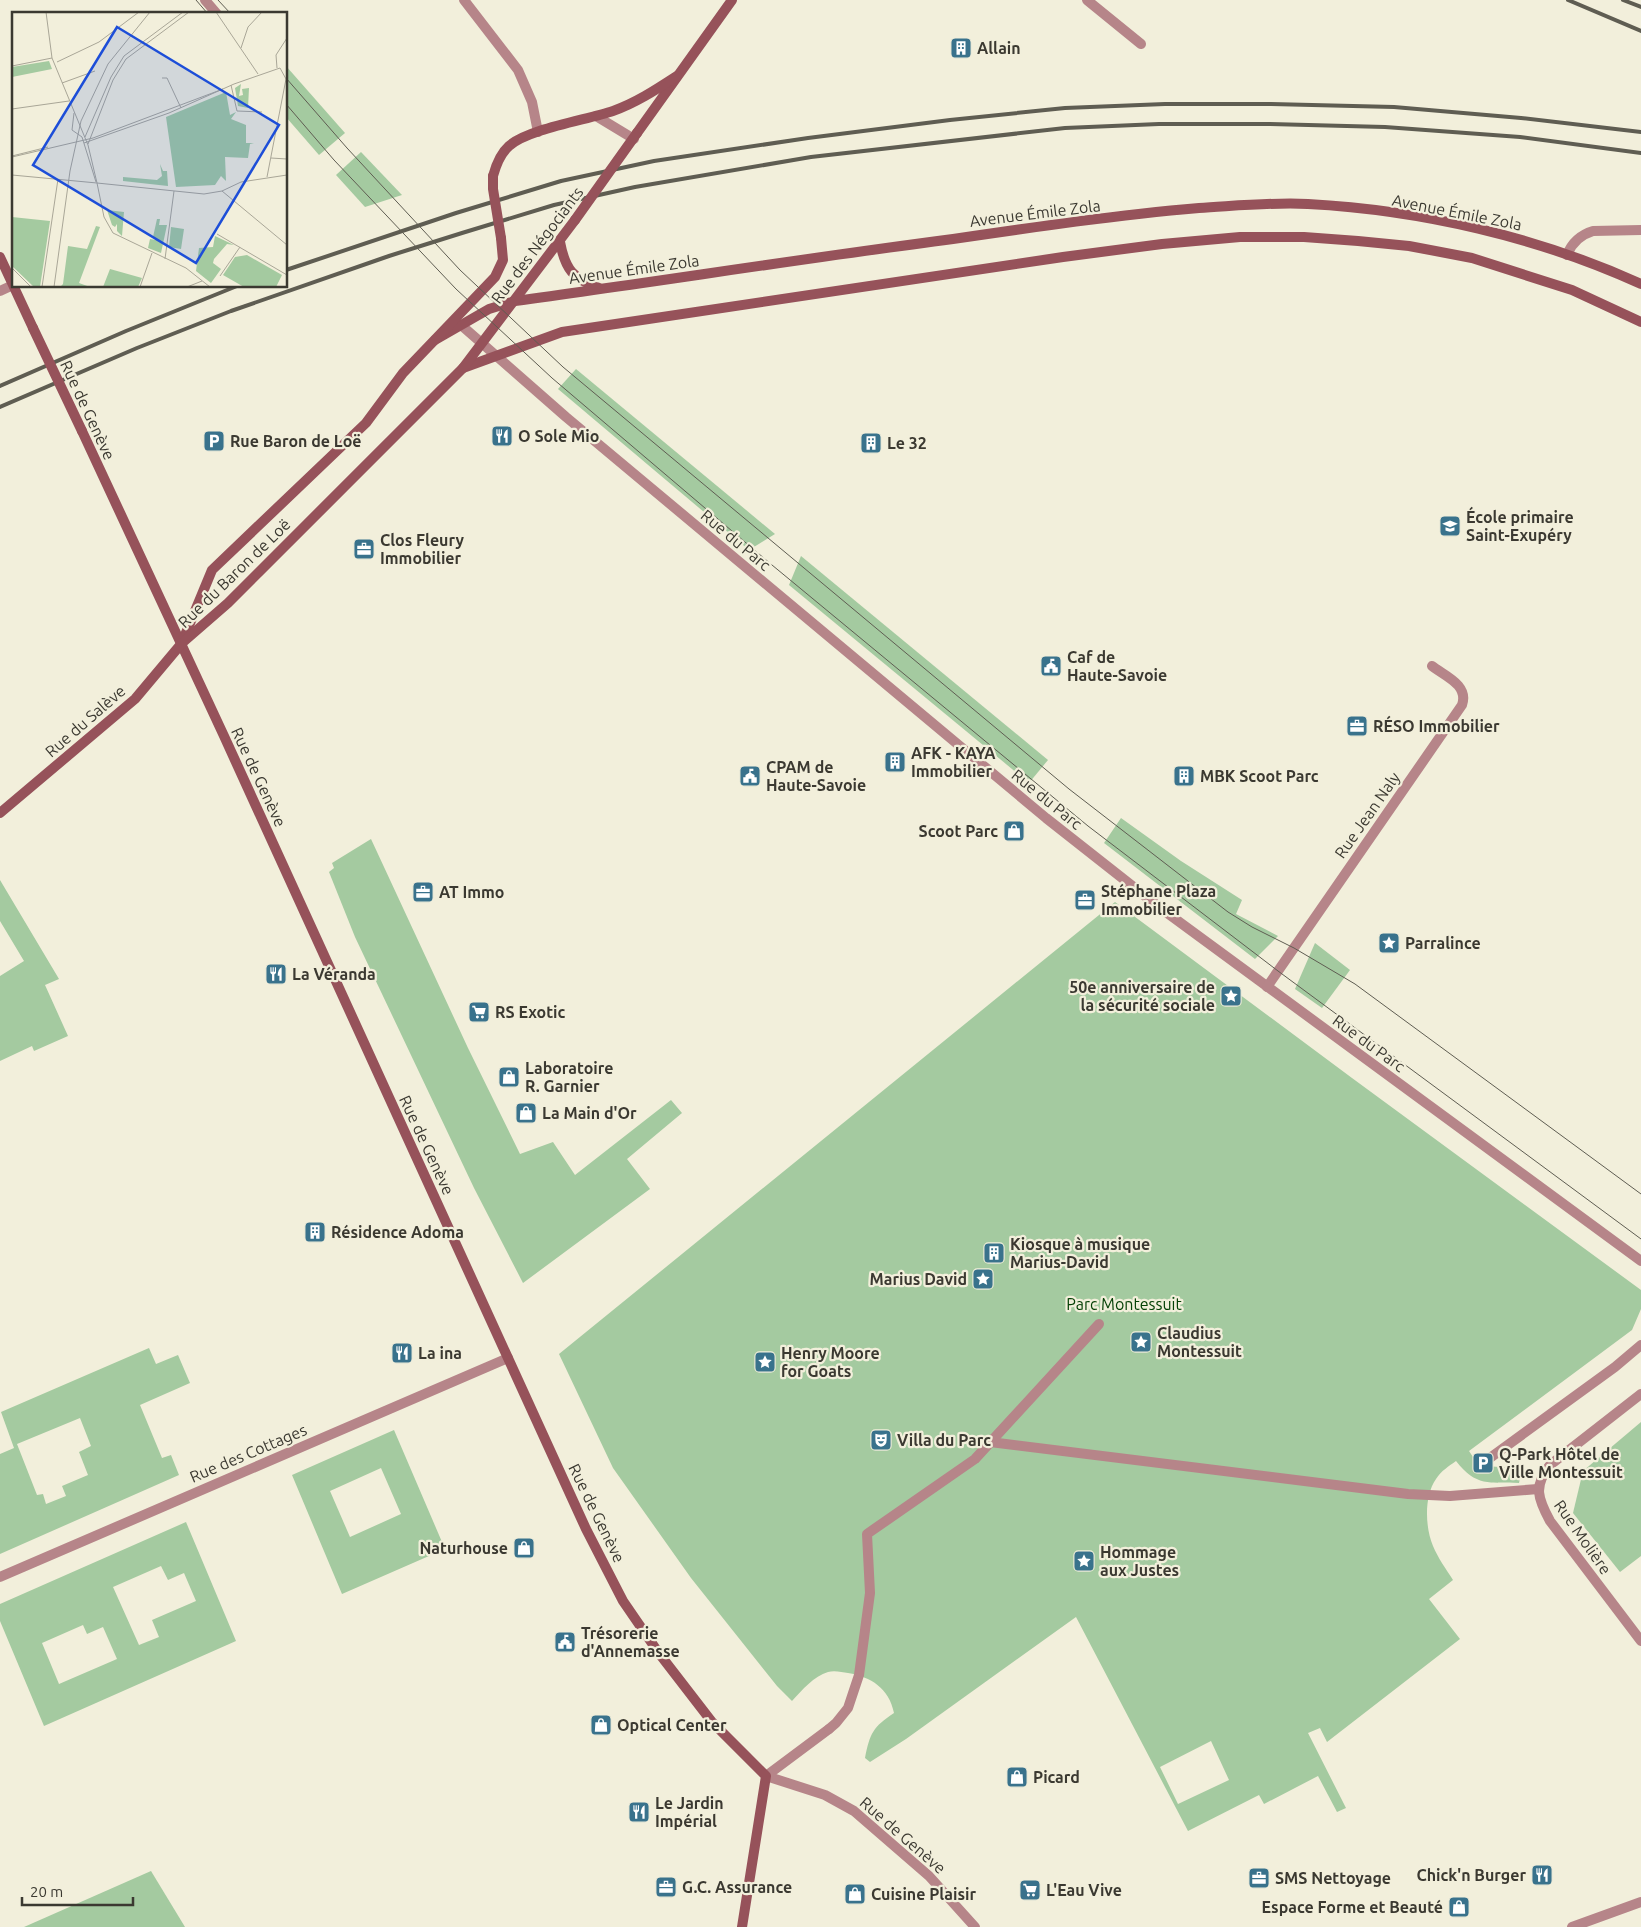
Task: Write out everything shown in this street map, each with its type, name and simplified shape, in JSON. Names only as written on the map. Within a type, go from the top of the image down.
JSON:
[{"type":"street","points":[[205,0],[216,12]]},
{"type":"street","points":[[464,0],[518,70],[532,102],[538,132]]},
{"type":"street","name":"Rue des Négociants","points":[[463,368],[560,242],[732,0]]},
{"type":"street","points":[[1087,0],[1141,44]]},
{"type":"street","name":"Rue des Négociants","points":[[435,340],[498,272],[504,256],[493,189],[493,176],[496,163],[509,146],[522,137],[631,104],[677,76]]},
{"type":"street","points":[[596,116],[636,136]]},
{"type":"street","name":"Avenue Émile Zola","points":[[435,340],[489,309],[515,301],[1040,227],[1170,211],[1242,205],[1307,204],[1423,217],[1484,230],[1567,255],[1615,272],[1641,284]]},
{"type":"street","points":[[1567,255],[1573,242],[1586,233],[1593,231],[1641,230]]},
{"type":"street","points":[[463,368],[554,334],[598,326],[1064,257],[1162,244],[1240,237],[1304,237],[1358,241],[1409,246],[1472,258],[1572,290],[1641,322]]},
{"type":"street","points":[[560,242],[564,260],[571,271],[581,280],[602,289]]},
{"type":"street","name":"Rue de Genève","points":[[0,257],[12,283]]},
{"type":"street","points":[[0,291],[12,285]]},
{"type":"street","name":"Rue de Genève","points":[[14,288],[182,644],[586,1529],[633,1617],[662,1659],[712,1722],[766,1776],[825,1795],[854,1811],[929,1876],[975,1927]]},
{"type":"street","name":"Rue du Parc","points":[[460,325],[566,417],[1046,818],[1159,907],[1641,1261]]},
{"type":"street","name":"Rue du Baron de Loë","points":[[182,644],[212,570],[366,423],[403,373],[435,340]]},
{"type":"street","name":"Rue du Baron de Loë","points":[[182,644],[241,591],[463,368]]},
{"type":"street","name":"Rue du Salève","points":[[0,813],[128,705],[182,644]]},
{"type":"street","name":"Rue Jean Naly","points":[[1267,987],[1462,705],[1464,696],[1460,687],[1432,666]]},
{"type":"street","points":[[742,1927],[766,1776],[836,1724],[848,1708],[859,1675],[870,1594],[867,1534],[975,1459],[1099,1324]]},
{"type":"street","points":[[1483,1463],[1615,1367],[1641,1345]]},
{"type":"street","name":"Rue des Cottages","points":[[0,1577],[508,1358]]},
{"type":"street","name":"Rue Molière","points":[[1641,1394],[1550,1465],[1540,1480],[1538,1489],[1543,1508],[1550,1521],[1641,1641]]},
{"type":"street","points":[[990,1442],[1408,1494],[1450,1496],[1538,1489]]},
{"type":"street","points":[[1572,1927],[1641,1902]]},
{"type":"green space","points":[[288,68],[345,133],[319,155],[288,119]]},
{"type":"green space","points":[[361,152],[402,195],[365,207],[336,175]]},
{"type":"green space","points":[[576,369],[775,534],[749,550],[558,389]]},
{"type":"green space","points":[[801,556],[1048,760],[1029,783],[789,585]]},
{"type":"green space","points":[[1121,818],[1181,861],[1242,900],[1236,914],[1278,936],[1255,959],[1104,843]]},
{"type":"green space","points":[[371,839],[468,1048],[520,1154],[553,1142],[575,1175],[671,1100],[682,1113],[627,1159],[650,1189],[523,1283],[474,1188],[355,937],[329,872],[334,868],[332,863]]},
{"type":"green space","points":[[0,880],[59,979],[45,985],[68,1036],[34,1051],[32,1046],[0,1061],[0,976],[24,961],[0,921]]},
{"type":"green space","name":"Parc Montessuit","points":[[1115,902],[1641,1290],[1641,1309],[1632,1330],[1469,1451],[1477,1463],[1487,1466],[1522,1469],[1519,1483],[1491,1482],[1477,1479],[1463,1469],[1456,1461],[1443,1471],[1432,1486],[1427,1512],[1428,1530],[1435,1550],[1453,1580],[1429,1599],[1460,1639],[1327,1742],[1320,1728],[1308,1733],[1346,1808],[1337,1812],[1318,1776],[1264,1804],[1259,1795],[1188,1831],[1076,1617],[906,1739],[870,1762],[865,1758],[871,1736],[881,1722],[894,1713],[892,1704],[883,1690],[864,1677],[835,1671],[818,1677],[792,1701],[777,1686],[691,1578],[613,1468],[559,1354]],"holes":[[[1211,1741],[1229,1780],[1178,1804],[1160,1767]]]},
{"type":"green space","points":[[1315,943],[1350,970],[1322,1008],[1295,989]]},
{"type":"green space","points":[[149,1348],[156,1364],[178,1355],[190,1383],[140,1405],[162,1458],[171,1455],[179,1475],[0,1554],[0,1454],[14,1448],[1,1412]],"holes":[[[80,1418],[91,1446],[79,1452],[88,1475],[62,1486],[66,1496],[46,1504],[43,1494],[37,1495],[17,1444]]]},
{"type":"green space","points":[[1641,1422],[1641,1556],[1620,1572],[1573,1513],[1583,1471]]},
{"type":"green space","points":[[394,1430],[445,1549],[342,1594],[292,1475]],"holes":[[[381,1468],[401,1514],[350,1537],[330,1491]]]},
{"type":"green space","points":[[186,1522],[236,1641],[44,1726],[0,1621],[0,1604]],"holes":[[[161,1566],[168,1580],[184,1573],[196,1601],[152,1620],[159,1637],[139,1645],[113,1587]],[[83,1625],[87,1634],[103,1627],[117,1659],[59,1684],[42,1643]]]},
{"type":"green space","points":[[151,1871],[185,1927],[24,1927]]},
{"type":"tram line","points":[[196,0],[206,12]]},
{"type":"tram line","points":[[218,0],[229,12]]},
{"type":"tram line","points":[[288,80],[347,148],[460,270],[563,367],[1069,789],[1228,912],[1355,984],[1641,1194]]},
{"type":"tram line","points":[[288,106],[334,160],[456,289],[552,378],[772,565],[1088,826],[1278,971],[1641,1239]]},
{"type":"railway","points":[[1568,0],[1641,31]]},
{"type":"railway","points":[[1623,0],[1641,7]]},
{"type":"railway","points":[[288,269],[456,213],[561,181],[654,161],[808,138],[1065,108],[1165,104],[1394,107],[1521,118],[1641,132]]},
{"type":"railway","points":[[0,407],[137,348],[231,311],[389,256],[462,233],[554,205],[635,187],[811,157],[1065,128],[1159,124],[1385,127],[1520,137],[1641,153]]},
{"type":"railway","points":[[0,386],[126,331],[232,288]]},
{"type":"place","name":"Allain","points":[[961,48]]},
{"type":"place","name":"O Sole Mio","points":[[502,436]]},
{"type":"place","name":"Rue Baron de Loë","points":[[214,441]]},
{"type":"place","name":"Le 32","points":[[871,443]]},
{"type":"place","name":"École primaire Saint-Exupéry","points":[[1450,526]]},
{"type":"place","name":"Clos Fleury Immobilier","points":[[364,549]]},
{"type":"place","name":"Caf de Haute-Savoie","points":[[1051,666]]},
{"type":"place","name":"RÉSO Immobilier","points":[[1357,726]]},
{"type":"place","name":"AFK - KAYA Immobilier","points":[[895,762]]},
{"type":"place","name":"CPAM de Haute-Savoie","points":[[750,776]]},
{"type":"place","name":"MBK Scoot Parc","points":[[1184,776]]},
{"type":"place","name":"Scoot Parc","points":[[1014,831]]},
{"type":"place","name":"AT Immo","points":[[423,892]]},
{"type":"place","name":"Stéphane Plaza Immobilier","points":[[1085,900]]},
{"type":"place","name":"Parralince","points":[[1389,943]]},
{"type":"place","name":"La Véranda","points":[[276,974]]},
{"type":"place","name":"50e anniversaire de la sécurité sociale","points":[[1231,996]]},
{"type":"place","name":"RS Exotic","points":[[479,1012]]},
{"type":"place","name":"Laboratoire R. Garnier","points":[[509,1077]]},
{"type":"place","name":"La Main d'Or","points":[[526,1113]]},
{"type":"place","name":"Résidence Adoma","points":[[315,1232]]},
{"type":"place","name":"Kiosque à musique Marius-David","points":[[994,1253]]},
{"type":"place","name":"Marius David","points":[[983,1279]]},
{"type":"place","name":"Claudius Montessuit","points":[[1141,1342]]},
{"type":"place","name":"La ina","points":[[402,1353]]},
{"type":"place","name":"Henry Moore for Goats","points":[[765,1362]]},
{"type":"place","name":"Villa du Parc","points":[[881,1440]]},
{"type":"place","name":"Q-Park Hôtel de Ville Montessuit","points":[[1483,1463]]},
{"type":"place","name":"Naturhouse","points":[[524,1548]]},
{"type":"place","name":"Hommage aux Justes","points":[[1084,1561]]},
{"type":"place","name":"Trésorerie d'Annemasse","points":[[565,1642]]},
{"type":"place","name":"Optical Center","points":[[601,1725]]},
{"type":"place","name":"Picard","points":[[1017,1777]]},
{"type":"place","name":"Le Jardin Impérial","points":[[639,1812]]},
{"type":"place","name":"Chick'n Burger","points":[[1542,1875]]},
{"type":"place","name":"SMS Nettoyage","points":[[1259,1878]]},
{"type":"place","name":"G.C. Assurance","points":[[666,1887]]},
{"type":"place","name":"L'Eau Vive","points":[[1030,1890]]},
{"type":"place","name":"Cuisine Plaisir","points":[[855,1894]]},
{"type":"place","name":"Espace Forme et Beauté","points":[[1459,1907]]}]
